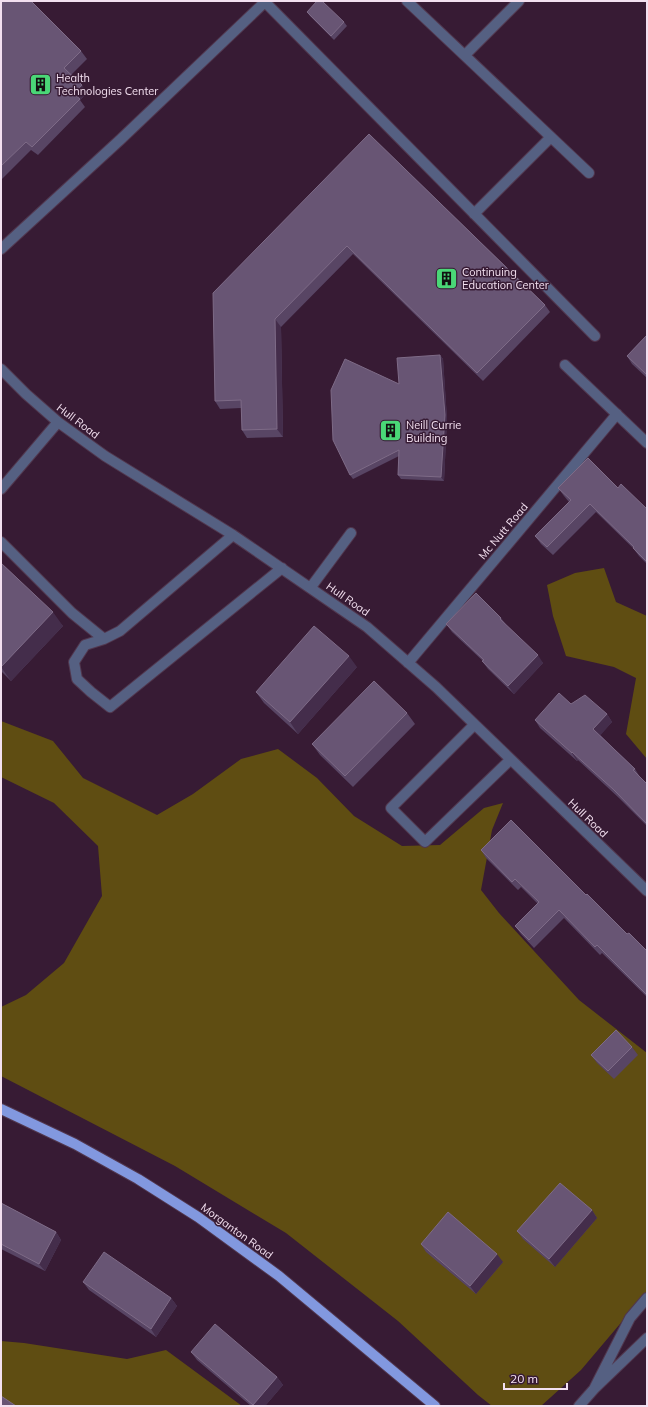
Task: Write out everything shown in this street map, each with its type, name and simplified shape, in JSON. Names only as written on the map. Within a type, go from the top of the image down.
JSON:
[{"type":"main road","name":"Morganton Road","points":[[1,1109],[75,1144],[138,1179],[198,1217],[279,1276],[435,1406]]},
{"type":"street","points":[[407,1],[589,173]]},
{"type":"street","points":[[465,55],[519,1]]},
{"type":"street","points":[[1,249],[121,139],[265,2],[595,336]]},
{"type":"street","points":[[474,214],[551,137]]},
{"type":"street","points":[[565,365],[647,443]]},
{"type":"street","name":"Hull Road","points":[[1,369],[26,394],[58,422],[105,456],[233,535],[367,627],[436,687],[647,891]]},
{"type":"street","name":"Mc Nutt Road","points":[[408,663],[617,414]]},
{"type":"street","points":[[1,489],[58,422]]},
{"type":"street","points":[[311,588],[351,533]]},
{"type":"street","points":[[233,535],[120,631],[104,639],[85,645],[74,662],[77,679],[110,707],[282,568]]},
{"type":"street","points":[[1,542],[72,613],[104,639]]},
{"type":"street","points":[[474,725],[391,808],[425,842],[510,760]]},
{"type":"street","points":[[594,1390],[630,1318],[647,1298]]},
{"type":"street","points":[[579,1406],[647,1338]]},
{"type":"shaded area","points":[[604,568],[616,602],[647,616],[647,759],[626,734],[636,678],[614,667],[566,656],[553,616],[547,585],[575,573]]},
{"type":"shaded area","points":[[1,721],[53,741],[83,778],[157,815],[193,794],[241,759],[278,749],[317,778],[354,816],[402,846],[440,845],[484,808],[503,803],[492,830],[481,890],[499,913],[579,1000],[647,1053],[647,1292],[581,1370],[541,1406],[492,1406],[478,1395],[398,1321],[286,1233],[175,1166],[1,1076],[1,1007],[26,995],[64,963],[102,896],[98,846],[54,803],[1,777]]},
{"type":"shaded area","points":[[1,1341],[24,1343],[127,1359],[166,1350],[242,1406],[1,1406]]},
{"type":"building","name":"Health Technologies Center","points":[[1,1],[31,1],[81,51],[64,68],[82,85],[74,94],[80,99],[32,147],[26,142],[1,166]]},
{"type":"building","points":[[317,1],[322,1],[344,22],[331,36],[307,12]]},
{"type":"building","name":"Continuing Education Center","points":[[369,134],[545,305],[477,373],[347,246],[275,319],[277,429],[242,430],[241,400],[215,401],[213,293]]},
{"type":"building","points":[[647,335],[647,375],[627,356]]},
{"type":"building","name":"Neill Currie Building","points":[[440,355],[445,415],[441,477],[398,475],[399,450],[350,475],[333,440],[331,390],[345,359],[399,384],[397,358]]},
{"type":"building","points":[[588,458],[618,488],[621,484],[647,509],[647,562],[633,548],[634,547],[590,504],[547,547],[535,536],[571,500],[558,488]]},
{"type":"building","points":[[1,563],[53,612],[1,667]]},
{"type":"building","points":[[476,593],[501,618],[500,619],[538,655],[508,686],[482,661],[484,660],[446,624]]},
{"type":"building","points":[[314,626],[349,656],[290,722],[256,692]]},
{"type":"building","points":[[374,681],[407,713],[345,776],[312,744]]},
{"type":"building","points":[[559,693],[571,704],[585,695],[607,714],[593,729],[635,769],[633,770],[647,784],[647,824],[614,790],[535,720]]},
{"type":"building","points":[[511,820],[586,895],[587,894],[627,934],[629,933],[647,951],[647,995],[597,945],[595,947],[559,910],[529,940],[515,926],[539,902],[515,879],[512,882],[481,850]]},
{"type":"building","points":[[616,1030],[632,1047],[608,1071],[591,1055]]},
{"type":"building","points":[[560,1183],[592,1210],[549,1259],[517,1231]]},
{"type":"building","points":[[1,1203],[56,1232],[39,1264],[1,1244]]},
{"type":"building","points":[[448,1212],[497,1254],[470,1286],[421,1244]]},
{"type":"building","points":[[104,1252],[171,1298],[151,1329],[83,1282]]},
{"type":"building","points":[[215,1324],[277,1377],[253,1405],[191,1352]]},
{"type":"building","points":[[1,1396],[16,1406],[1,1406]]},
{"type":"place","name":"Health Technologies Center","points":[[40,84]]},
{"type":"place","name":"Continuing Education Center","points":[[446,278]]},
{"type":"place","name":"Neill Currie Building","points":[[391,431]]}]
